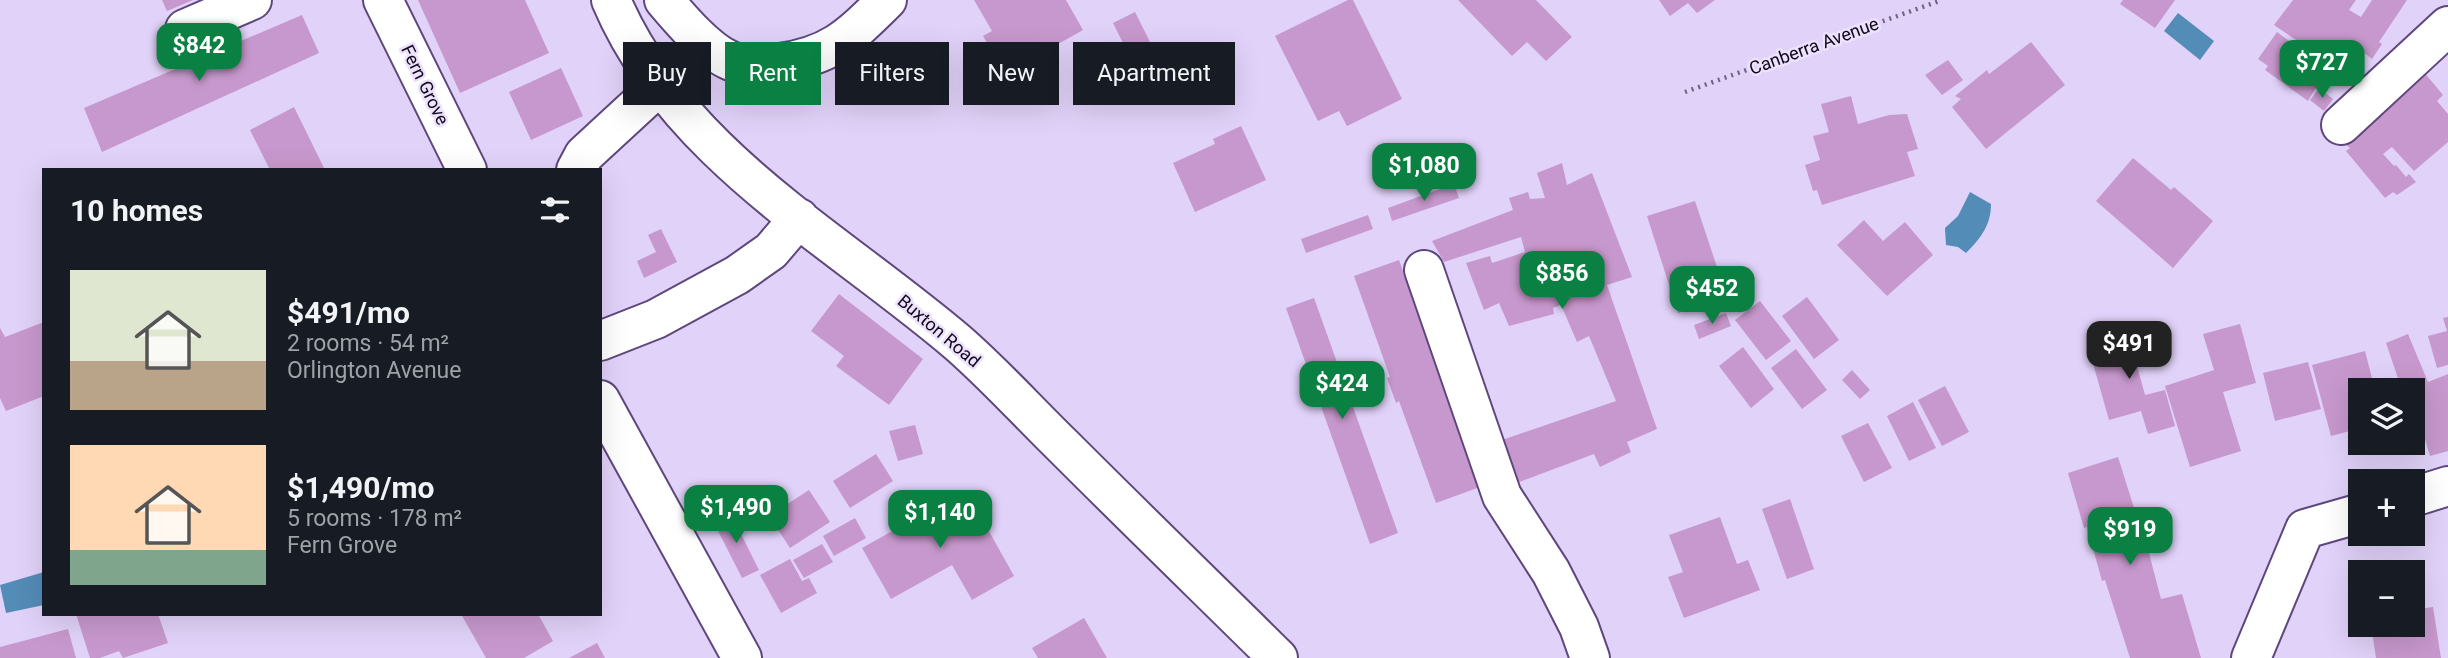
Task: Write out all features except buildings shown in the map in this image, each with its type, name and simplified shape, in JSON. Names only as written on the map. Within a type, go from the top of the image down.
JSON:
[{"type":"street","points":[[185,29],[252,0]]},
{"type":"street","name":"Fern Grove","points":[[383,0],[466,168]]},
{"type":"street","name":"Buxton Road","points":[[611,0],[631,42]]},
{"type":"street","points":[[664,0],[705,43],[731,61],[757,66],[799,60],[827,51],[850,36],[887,0]]},
{"type":"street","points":[[2341,125],[2448,26]]},
{"type":"street","points":[[577,168],[584,155],[638,105]]},
{"type":"street","name":"Buxton Road","points":[[677,105],[723,154],[799,218],[958,343],[1278,658]]},
{"type":"street","points":[[602,340],[656,319],[737,275],[771,251],[799,218]]},
{"type":"street","points":[[1424,270],[1502,496],[1551,572],[1579,627],[1590,658]]},
{"type":"street","points":[[602,404],[742,658]]},
{"type":"street","points":[[2425,493],[2448,486]]},
{"type":"street","points":[[2251,658],[2305,529],[2348,517]]},
{"type":"path","name":"Canberra Avenue","points":[[1685,92],[1942,0]]},
{"type":"water","points":[[2178,13],[2214,41],[2200,60],[2164,31]]},
{"type":"water","points":[[1970,192],[1991,204],[1991,212],[1984,231],[1966,253],[1958,247],[1946,245],[1945,228],[1958,216]]},
{"type":"water","points":[[42,573],[42,605],[6,613],[0,585]]}]
